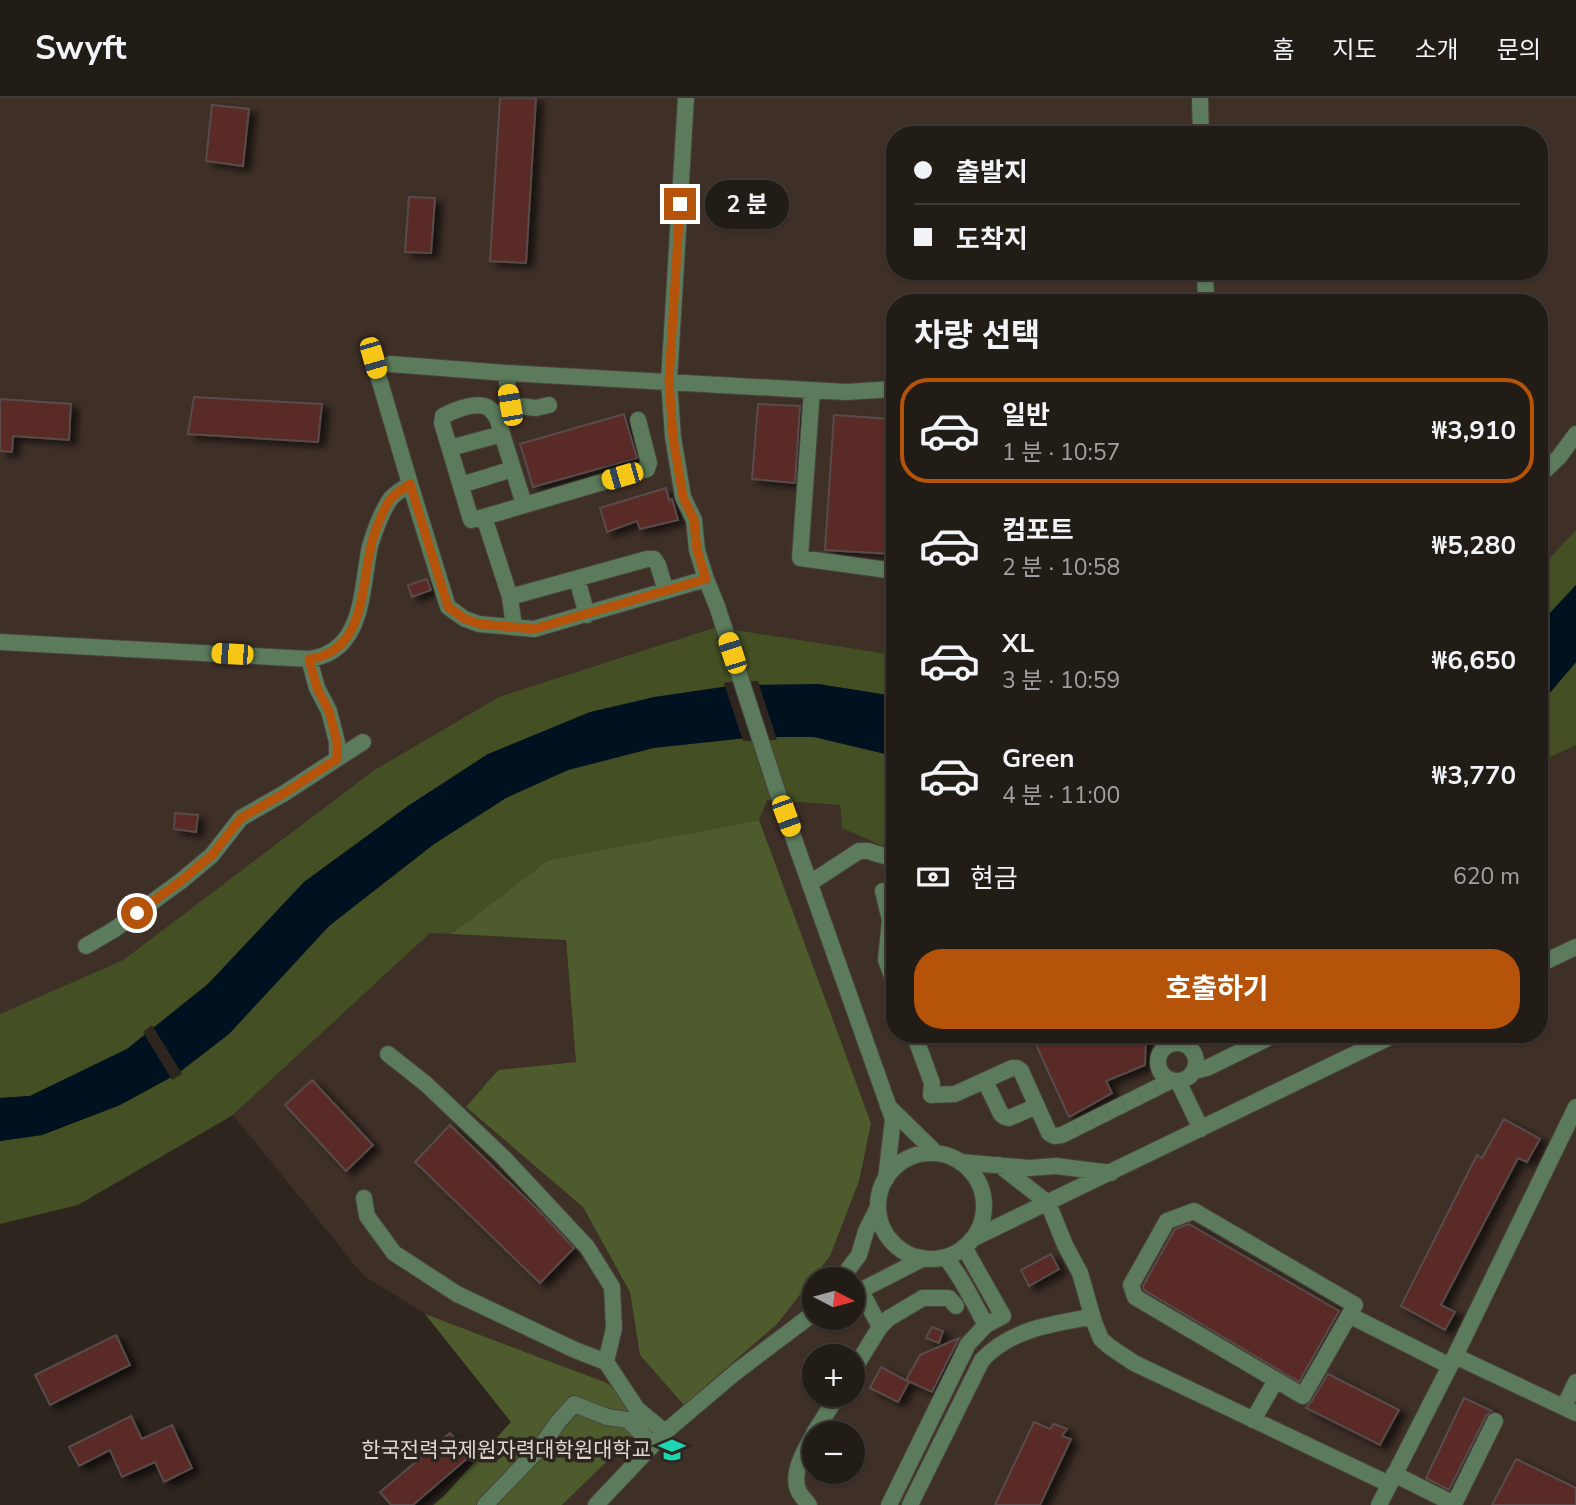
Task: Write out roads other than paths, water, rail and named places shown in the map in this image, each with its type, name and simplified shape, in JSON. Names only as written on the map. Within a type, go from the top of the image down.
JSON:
[{"type":"street","points":[[686,98],[669,381],[673,437],[683,497],[694,520],[697,550],[778,794],[892,1119],[886,1179]]},
{"type":"street","points":[[1200,98],[1201,126]]},
{"type":"street","points":[[373,358],[448,607],[465,619],[480,624],[534,629],[706,579]]},
{"type":"street","points":[[390,364],[846,392],[886,390]]},
{"type":"street","points":[[506,373],[510,405]]},
{"type":"street","points":[[812,390],[800,558],[886,570]]},
{"type":"street","points":[[524,504],[497,418],[492,410],[485,405],[443,416],[442,423],[471,520],[647,469],[649,463],[638,420]]},
{"type":"street","points":[[510,405],[536,408],[549,405]]},
{"type":"street","points":[[497,418],[510,405]]},
{"type":"street","points":[[450,448],[502,434]]},
{"type":"street","points":[[1548,467],[1576,435]]},
{"type":"street","points":[[461,485],[513,469]]},
{"type":"street","points":[[0,642],[309,659],[321,657],[344,642],[351,632],[358,615],[371,543],[390,499],[410,484]]},
{"type":"street","points":[[484,517],[510,597],[513,627]]},
{"type":"street","points":[[510,597],[647,559],[654,559],[658,565],[666,591]]},
{"type":"street","points":[[577,579],[587,615]]},
{"type":"street","points":[[309,659],[317,688],[329,711],[337,742],[337,759]]},
{"type":"street","points":[[86,946],[115,929],[181,881],[212,855],[241,818],[363,743]]},
{"type":"street","points":[[810,883],[859,851],[886,857]]},
{"type":"street","points":[[883,891],[886,903]]},
{"type":"street","points":[[1548,960],[1576,947]]},
{"type":"street","points":[[917,1043],[932,1083],[932,1095],[955,1094],[1017,1068],[1021,1071],[1049,1133],[1055,1136],[1175,1080],[1190,1076],[1194,1071],[1195,1058],[1193,1052],[1183,1044],[1171,1044],[1162,1051],[1158,1062],[1162,1073],[1175,1080],[1202,1129]]},
{"type":"street","points":[[1194,1071],[1207,1068],[1258,1043]]},
{"type":"street","points":[[1111,1173],[1056,1166],[1030,1168],[999,1165],[960,1161],[936,1153],[921,1154],[895,1167],[880,1192],[878,1207],[887,1235],[897,1246],[924,1258],[945,1257],[1048,1203],[1111,1173],[1202,1129],[1378,1043]]},
{"type":"street","points":[[388,1054],[426,1084],[503,1157],[587,1247],[612,1287],[614,1328],[606,1362]]},
{"type":"street","points":[[985,1080],[1005,1118],[1037,1106]]},
{"type":"street","points":[[887,1104],[936,1153]]},
{"type":"street","points":[[1380,1505],[1576,1107]]},
{"type":"street","points":[[960,1161],[975,1177],[983,1197],[982,1219],[968,1243]]},
{"type":"street","points":[[999,1165],[1048,1203],[1080,1273],[1101,1339],[1126,1357],[1253,1420],[1454,1504],[1495,1421]]},
{"type":"street","points":[[364,1198],[367,1216],[394,1253],[457,1294],[606,1362],[637,1409],[665,1432]]},
{"type":"street","points":[[850,1267],[859,1255],[866,1231],[878,1207]]},
{"type":"street","points":[[1194,1211],[1355,1305],[1303,1396],[1276,1380],[1135,1297],[1131,1285],[1167,1221],[1194,1211]]},
{"type":"street","points":[[888,1505],[968,1343],[986,1325],[1003,1315],[968,1243]]},
{"type":"street","points":[[945,1257],[957,1272],[986,1325]]},
{"type":"street","points":[[865,1289],[924,1258]]},
{"type":"street","points":[[865,1351],[889,1318],[923,1298],[949,1298],[956,1306]]},
{"type":"street","points":[[865,1305],[880,1327]]},
{"type":"street","points":[[1349,1315],[1570,1410],[1576,1382]]},
{"type":"street","points":[[910,1505],[982,1360],[992,1349],[1021,1333],[1043,1326],[1093,1317]]},
{"type":"street","points":[[596,1505],[665,1432],[736,1372],[802,1322]]},
{"type":"street","points":[[1253,1420],[1276,1380]]},
{"type":"street","points":[[485,1505],[538,1450],[575,1404],[607,1417],[628,1420],[652,1444]]},
{"type":"street","points":[[802,1458],[796,1477],[798,1491],[809,1505]]},
{"type":"water","points":[[1576,585],[1576,662],[1548,695],[1548,615]]},
{"type":"water","points":[[818,684],[886,695],[886,754],[814,737],[755,737],[653,748],[568,770],[506,798],[434,844],[329,926],[229,1034],[177,1074],[120,1105],[42,1135],[0,1141],[0,1098],[30,1096],[127,1049],[208,984],[304,882],[408,806],[488,754],[590,712],[654,697],[736,685]]},
{"type":"place","name":"한국전력국제원자력대학원대학교","points":[[672,1450]]}]
